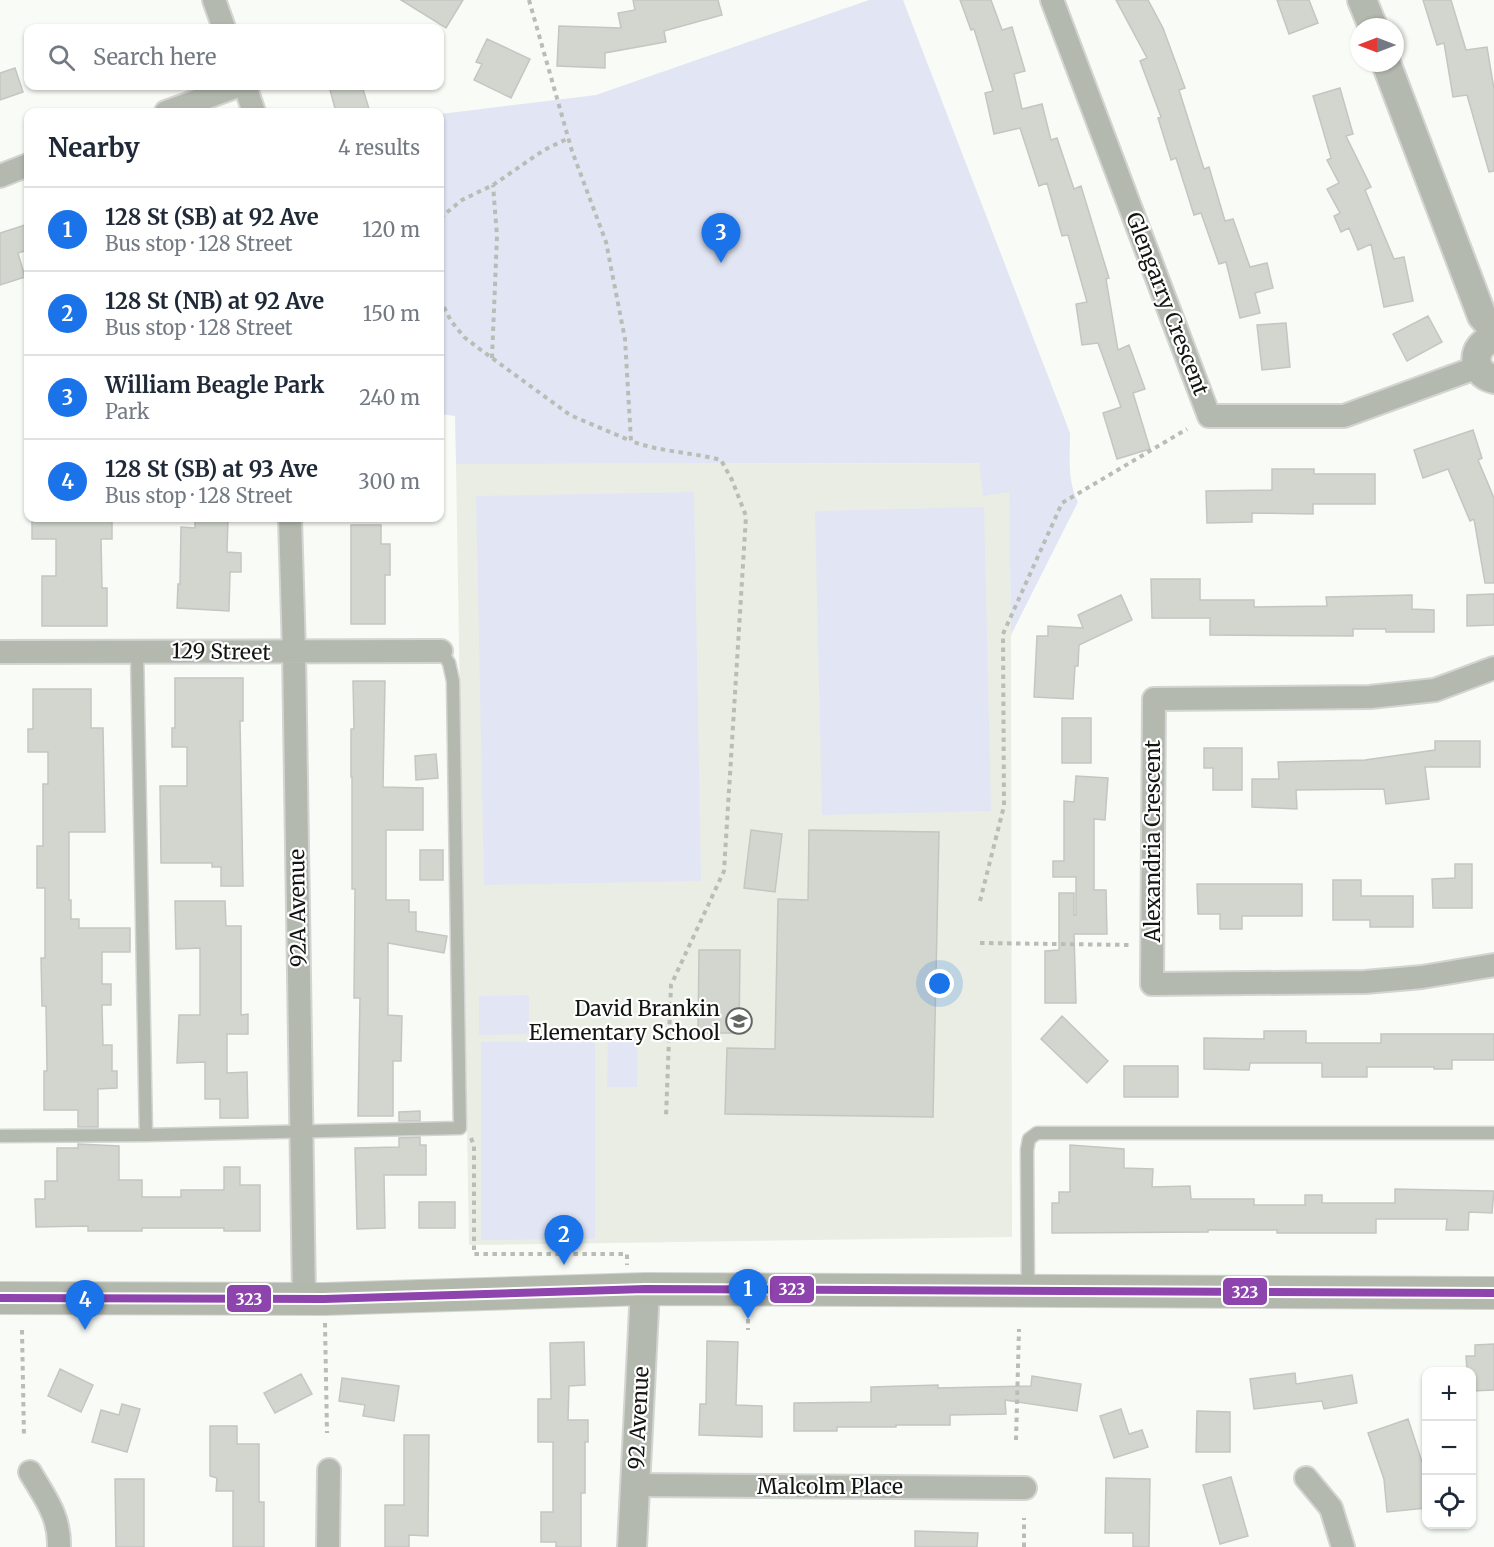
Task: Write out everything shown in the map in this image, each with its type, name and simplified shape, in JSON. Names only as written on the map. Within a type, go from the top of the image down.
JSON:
[{"type":"main road","points":[[0,1298],[314,1310],[636,1277],[1028,1290],[1494,1293]]},
{"type":"street","points":[[214,0],[223,24]]},
{"type":"street","name":"Glengarry Crescent","points":[[1052,0],[1209,416],[1344,416],[1487,346]]},
{"type":"street","points":[[1362,0],[1369,18]]},
{"type":"street","points":[[1389,72],[1487,346]]},
{"type":"street","points":[[176,108],[227,90]]},
{"type":"street","points":[[246,90],[253,108]]},
{"type":"street","points":[[0,176],[24,167]]},
{"type":"street","name":"92A Avenue","points":[[290,522],[301,1131],[314,1310]]},
{"type":"street","name":"129 Street","points":[[0,652],[441,651]]},
{"type":"street","name":"Alexandria Crescent","points":[[1494,668],[1435,690],[1370,697],[1155,699],[1152,984],[1365,982],[1422,977],[1494,965]]},
{"type":"street","name":"92 Avenue","points":[[632,1547],[636,1485],[636,1277]]},
{"type":"street","points":[[328,1547],[330,1470]]},
{"type":"street","points":[[30,1472],[55,1515],[59,1530],[59,1547]]},
{"type":"street","points":[[1306,1478],[1331,1508],[1343,1547]]},
{"type":"street","name":"Malcolm Place","points":[[636,1485],[1024,1488]]},
{"type":"lane","points":[[137,651],[146,1135]]},
{"type":"lane","points":[[0,1136],[460,1128],[453,681],[449,663],[441,651]]},
{"type":"lane","points":[[1028,1290],[1027,1150],[1029,1139],[1037,1133],[1494,1133]]},
{"type":"path","points":[[529,0],[569,138],[608,253],[625,339],[631,441]]},
{"type":"path","points":[[444,215],[462,200],[493,185],[544,150],[569,138]]},
{"type":"path","points":[[492,358],[497,236],[493,185]]},
{"type":"path","points":[[444,306],[451,321],[464,337],[570,415],[652,448],[721,460],[732,480],[746,516],[724,871],[671,985],[666,1117]]},
{"type":"path","points":[[981,901],[1004,806],[1003,634],[1062,503],[1187,429]]},
{"type":"path","points":[[980,943],[1136,945]]},
{"type":"path","points":[[460,1128],[469,1134],[474,1146],[474,1254],[627,1254],[636,1277]]},
{"type":"path","points":[[314,1310],[327,1433]]},
{"type":"path","points":[[748,1319],[748,1329]]},
{"type":"path","points":[[22,1329],[24,1437]]},
{"type":"path","points":[[1016,1440],[1019,1329]]},
{"type":"path","points":[[1024,1518],[1024,1547]]},
{"type":"shaded area","points":[[869,0],[903,0],[1070,433],[1072,486],[1078,502],[1011,635],[1009,492],[983,496],[979,463],[456,464],[455,416],[444,415],[444,114],[596,95]]},
{"type":"shaded area","name":"David Brankin Elementary School","points":[[1009,463],[1012,1237],[469,1245],[456,464]]},
{"type":"shaded area","points":[[694,492],[701,881],[484,885],[476,496]]},
{"type":"shaded area","points":[[984,507],[991,811],[822,815],[815,511]]},
{"type":"shaded area","points":[[529,995],[529,1034],[479,1035],[479,996]]},
{"type":"shaded area","points":[[608,1037],[638,1037],[637,1087],[607,1087]]},
{"type":"shaded area","points":[[481,1042],[595,1042],[595,1239],[481,1240]]},
{"type":"building","points":[[401,0],[463,0],[446,28],[444,24],[440,24]]},
{"type":"building","points":[[633,0],[718,0],[722,15],[664,31],[666,42],[605,53],[605,68],[557,66],[559,26],[621,28],[618,13],[635,10]]},
{"type":"building","points":[[960,0],[991,0],[1002,30],[1012,27],[1025,71],[1014,74],[1022,109],[1042,104],[1051,140],[1057,138],[1074,189],[1081,186],[1109,278],[1106,279],[1118,350],[1129,345],[1145,389],[1133,393],[1150,449],[1117,459],[1103,413],[1121,407],[1098,343],[1082,345],[1076,304],[1087,302],[1068,235],[1062,236],[1047,183],[1039,186],[1020,128],[994,134],[985,93],[993,91],[974,29],[971,30]]},
{"type":"building","points":[[1116,0],[1148,0],[1163,28],[1185,88],[1179,90],[1204,169],[1209,167],[1225,221],[1233,219],[1250,267],[1267,263],[1273,288],[1255,293],[1260,313],[1240,318],[1226,262],[1219,264],[1201,213],[1194,215],[1176,158],[1171,160],[1158,118],[1161,117],[1140,61],[1147,58]]},
{"type":"building","points":[[1277,0],[1309,0],[1318,23],[1289,34]]},
{"type":"building","points":[[1423,0],[1451,0],[1466,50],[1487,47],[1494,89],[1494,171],[1489,172],[1467,95],[1453,97],[1444,43],[1437,45]]},
{"type":"building","points":[[487,39],[530,59],[511,98],[474,80],[482,64],[476,62]]},
{"type":"building","points":[[15,68],[23,92],[0,100],[0,73]]},
{"type":"building","points":[[1340,88],[1353,134],[1346,136],[1371,187],[1365,190],[1394,259],[1404,257],[1413,301],[1384,307],[1371,244],[1358,250],[1349,228],[1341,232],[1334,216],[1340,213],[1327,189],[1339,183],[1327,160],[1331,158],[1313,96]]},
{"type":"building","points":[[330,90],[363,90],[369,108],[335,108]]},
{"type":"building","points":[[24,225],[24,251],[18,253],[24,277],[0,285],[0,233]]},
{"type":"building","points":[[1428,316],[1442,342],[1407,361],[1393,334]]},
{"type":"building","points":[[1286,323],[1290,367],[1262,370],[1257,325]]},
{"type":"building","points":[[1473,430],[1482,458],[1478,460],[1494,498],[1494,583],[1485,583],[1474,519],[1470,521],[1448,469],[1423,478],[1414,450]]},
{"type":"building","points":[[1272,469],[1314,469],[1314,474],[1375,474],[1375,504],[1313,504],[1313,514],[1252,513],[1252,522],[1207,523],[1206,491],[1272,490]]},
{"type":"building","points":[[32,522],[112,522],[112,539],[101,539],[102,588],[107,588],[107,626],[42,626],[42,576],[56,576],[56,539],[32,539]]},
{"type":"building","points":[[195,522],[228,522],[227,552],[241,553],[241,572],[230,572],[229,611],[177,608],[178,584],[180,584],[181,527],[195,528]]},
{"type":"building","points":[[351,525],[381,525],[381,544],[390,544],[390,575],[385,575],[385,624],[351,624]]},
{"type":"building","points":[[1151,579],[1200,579],[1200,600],[1254,600],[1254,607],[1327,606],[1326,597],[1412,595],[1412,609],[1434,610],[1434,632],[1353,629],[1353,636],[1210,635],[1210,618],[1152,618]]},
{"type":"building","points":[[1494,594],[1494,625],[1467,626],[1467,595]]},
{"type":"building","points":[[1121,595],[1132,620],[1079,645],[1073,699],[1034,697],[1037,636],[1048,636],[1048,626],[1083,628],[1078,615]]},
{"type":"building","points":[[175,678],[243,678],[243,721],[240,721],[243,886],[221,886],[221,867],[212,867],[212,863],[161,863],[160,786],[187,786],[187,747],[172,747],[172,728],[175,728]]},
{"type":"building","points":[[353,681],[385,681],[383,787],[423,788],[423,830],[386,830],[386,900],[409,900],[409,912],[416,912],[416,931],[447,936],[444,953],[388,943],[388,1015],[402,1016],[401,1061],[393,1061],[393,1116],[358,1116],[360,998],[354,998],[355,889],[352,889]]},
{"type":"building","points":[[33,689],[91,689],[91,728],[103,728],[105,832],[69,832],[71,919],[79,919],[79,928],[130,928],[130,952],[102,952],[102,984],[111,984],[111,1005],[102,1005],[103,1045],[112,1045],[112,1071],[117,1071],[117,1088],[98,1089],[98,1127],[78,1127],[78,1110],[44,1110],[44,1071],[47,1071],[46,1006],[42,1006],[41,958],[45,958],[45,888],[37,888],[37,846],[43,846],[43,784],[48,784],[48,752],[28,752],[28,729],[33,729]]},
{"type":"building","points":[[1062,718],[1091,718],[1091,763],[1062,763]]},
{"type":"building","points":[[1435,741],[1480,741],[1480,767],[1425,767],[1429,799],[1386,804],[1384,789],[1296,790],[1297,809],[1252,807],[1252,779],[1279,779],[1278,762],[1365,760],[1435,750]]},
{"type":"building","points":[[1204,748],[1242,748],[1242,790],[1213,790],[1213,768],[1204,768]]},
{"type":"building","points":[[436,754],[438,778],[416,780],[415,756]]},
{"type":"building","points":[[1076,776],[1108,778],[1105,820],[1094,819],[1094,890],[1106,890],[1107,934],[1074,934],[1076,1003],[1045,1003],[1045,951],[1059,950],[1059,893],[1074,893],[1074,915],[1076,915],[1076,877],[1053,877],[1053,861],[1064,861],[1064,801],[1074,802]]},
{"type":"building","points":[[751,830],[782,834],[775,892],[744,888]]},
{"type":"building","points":[[809,830],[939,832],[933,1117],[725,1114],[727,1048],[775,1049],[778,899],[808,900]]},
{"type":"building","points":[[420,850],[443,850],[443,880],[420,880]]},
{"type":"building","points":[[1455,864],[1472,864],[1472,908],[1433,908],[1432,879],[1455,878]]},
{"type":"building","points":[[1333,880],[1361,880],[1361,896],[1413,896],[1413,927],[1370,927],[1370,920],[1333,920]]},
{"type":"building","points":[[1197,884],[1302,884],[1302,916],[1242,916],[1242,929],[1220,929],[1220,914],[1198,914]]},
{"type":"building","points":[[175,901],[225,901],[226,926],[241,926],[241,1015],[248,1014],[248,1034],[227,1034],[227,1073],[247,1072],[248,1118],[220,1118],[220,1099],[205,1099],[205,1062],[177,1063],[179,1015],[200,1015],[200,948],[176,949]]},
{"type":"building","points":[[699,950],[740,950],[739,1033],[698,1033]]},
{"type":"building","points":[[1062,1016],[1108,1061],[1087,1083],[1041,1039]]},
{"type":"building","points":[[1264,1031],[1306,1031],[1306,1043],[1381,1043],[1381,1034],[1494,1034],[1494,1060],[1452,1060],[1452,1069],[1367,1067],[1367,1077],[1322,1077],[1322,1063],[1250,1063],[1249,1070],[1204,1069],[1204,1038],[1264,1039]]},
{"type":"building","points":[[1124,1066],[1178,1066],[1178,1097],[1124,1097]]},
{"type":"building","points":[[420,1111],[420,1121],[399,1121],[399,1112]]},
{"type":"building","points":[[420,1137],[420,1145],[426,1145],[426,1175],[384,1175],[385,1228],[357,1229],[355,1148],[399,1147],[399,1138]]},
{"type":"building","points":[[78,1144],[119,1146],[119,1180],[142,1180],[142,1197],[181,1197],[181,1190],[224,1190],[224,1167],[240,1167],[240,1185],[260,1185],[260,1231],[224,1231],[224,1228],[142,1228],[142,1231],[88,1231],[88,1226],[36,1227],[35,1199],[45,1199],[45,1181],[57,1181],[57,1148],[78,1148]]},
{"type":"building","points":[[1070,1145],[1124,1149],[1124,1168],[1153,1169],[1152,1187],[1190,1186],[1191,1199],[1254,1199],[1254,1205],[1305,1205],[1305,1195],[1322,1195],[1322,1203],[1395,1203],[1395,1189],[1494,1191],[1492,1213],[1469,1212],[1468,1230],[1446,1230],[1447,1219],[1376,1219],[1376,1233],[1208,1230],[1208,1232],[1052,1233],[1052,1203],[1059,1203],[1059,1192],[1070,1192]]},
{"type":"building","points":[[419,1202],[455,1202],[455,1228],[419,1228]]},
{"type":"building","points":[[707,1341],[738,1342],[736,1405],[762,1406],[762,1437],[699,1435],[700,1404],[706,1404]]},
{"type":"building","points":[[584,1342],[585,1385],[569,1386],[568,1420],[588,1420],[588,1442],[585,1442],[585,1493],[581,1493],[581,1547],[556,1547],[556,1542],[541,1542],[541,1512],[553,1512],[553,1442],[538,1442],[538,1399],[551,1399],[550,1343]]},
{"type":"building","points":[[1494,1344],[1494,1390],[1476,1391],[1476,1367],[1467,1367],[1466,1356],[1475,1356],[1475,1345]]},
{"type":"building","points":[[60,1369],[93,1385],[81,1412],[48,1396]]},
{"type":"building","points":[[1295,1373],[1296,1384],[1352,1375],[1357,1403],[1324,1409],[1322,1401],[1254,1409],[1250,1379]]},
{"type":"building","points":[[301,1374],[312,1394],[275,1413],[264,1393]]},
{"type":"building","points":[[1032,1376],[1081,1384],[1077,1411],[1005,1400],[1006,1414],[950,1415],[950,1425],[837,1427],[837,1431],[794,1431],[794,1403],[871,1402],[871,1387],[1031,1386]]},
{"type":"building","points":[[342,1378],[399,1386],[394,1421],[363,1416],[365,1405],[339,1401]]},
{"type":"building","points":[[122,1404],[140,1409],[127,1452],[92,1442],[101,1410],[119,1415]]},
{"type":"building","points":[[1121,1409],[1129,1434],[1142,1430],[1148,1447],[1114,1458],[1100,1416]]},
{"type":"building","points":[[1197,1411],[1230,1412],[1230,1452],[1196,1452]]},
{"type":"building","points":[[1408,1419],[1422,1462],[1422,1508],[1387,1512],[1384,1479],[1368,1433]]},
{"type":"building","points":[[210,1426],[237,1426],[237,1444],[259,1444],[259,1502],[264,1502],[264,1547],[233,1547],[233,1491],[216,1491],[217,1478],[210,1476]]},
{"type":"building","points":[[404,1435],[429,1435],[428,1536],[409,1535],[409,1547],[385,1547],[385,1505],[404,1505]]},
{"type":"building","points":[[1231,1477],[1248,1536],[1220,1544],[1203,1485]]},
{"type":"building","points":[[1106,1478],[1150,1479],[1149,1547],[1133,1547],[1133,1533],[1105,1533]]},
{"type":"building","points":[[115,1479],[144,1479],[144,1547],[116,1547]]},
{"type":"building","points":[[915,1531],[978,1533],[977,1547],[915,1547]]},
{"type":"transit line","name":"323","points":[[0,1298],[324,1299],[645,1289],[1494,1293]]},
{"type":"place","name":"William Beagle Park","points":[[721,263]]},
{"type":"place","name":"David Brankin Elementary School","points":[[739,1021]]},
{"type":"place","name":"128 St (NB) at 92 Ave","points":[[564,1265]]},
{"type":"place","name":"128 St (SB) at 92 Ave","points":[[748,1319]]},
{"type":"place","name":"128 St (SB) at 93 Ave","points":[[85,1330]]}]
